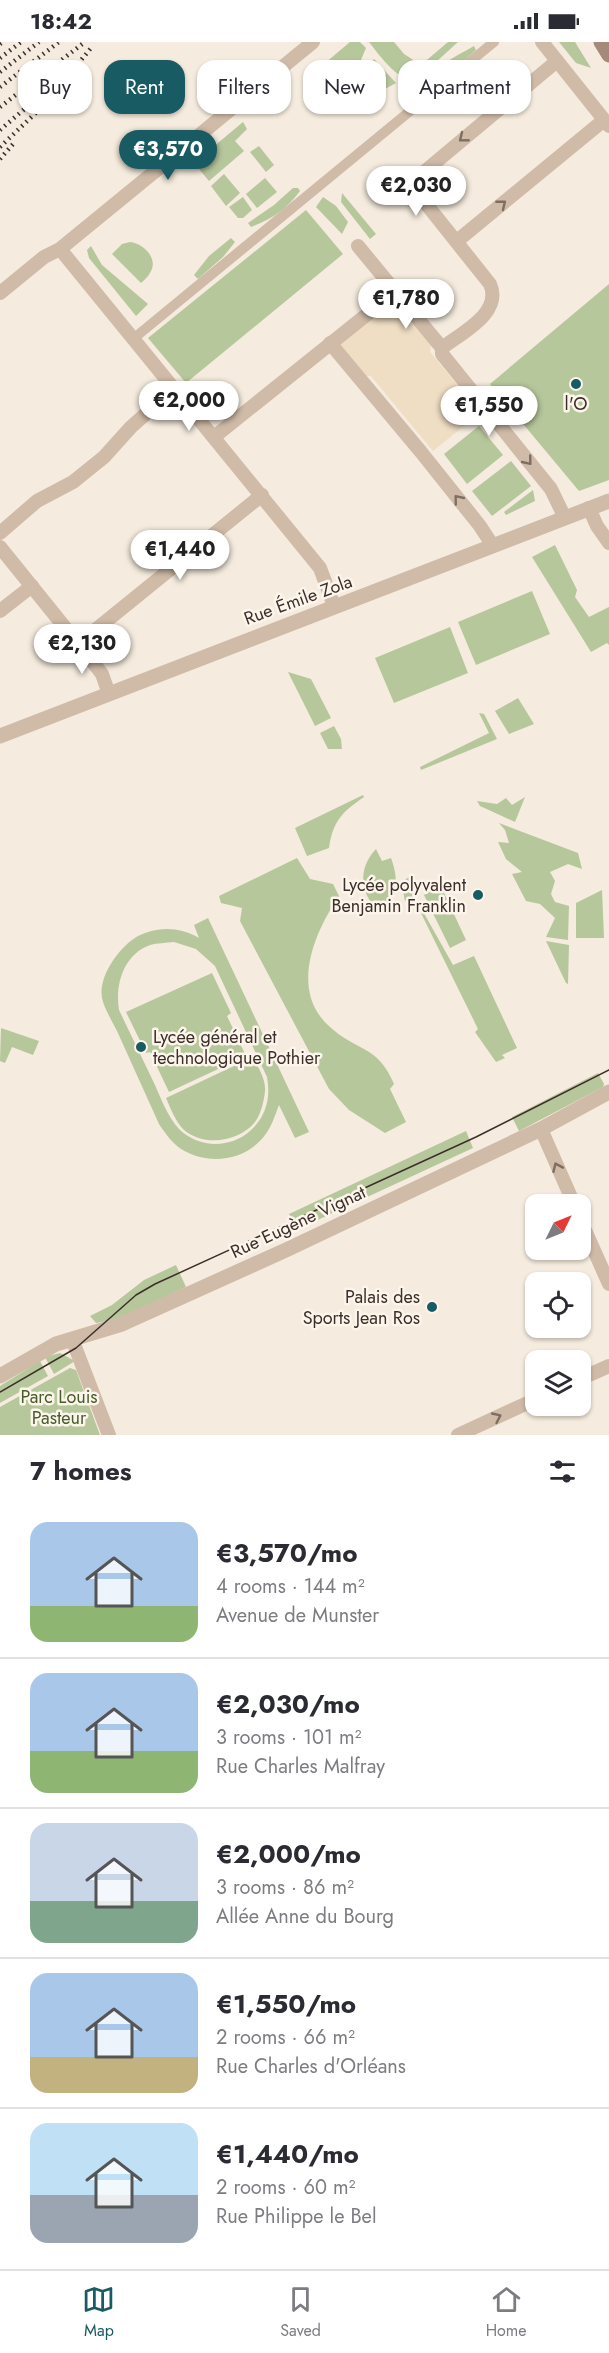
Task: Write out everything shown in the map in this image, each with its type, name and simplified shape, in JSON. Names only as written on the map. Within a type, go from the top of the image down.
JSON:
[{"type":"main road","points":[[602,42],[609,55]]},
{"type":"street","points":[[0,293],[44,257],[60,249],[314,42]]},
{"type":"street","points":[[133,339],[494,42]]},
{"type":"street","points":[[457,241],[606,123],[542,42]]},
{"type":"street","points":[[442,348],[481,317],[493,301],[490,284],[419,195],[417,180],[420,173],[557,61]]},
{"type":"street","points":[[358,246],[442,348],[442,354],[550,489],[565,518]]},
{"type":"street","points":[[60,249],[320,568],[334,606]]},
{"type":"street","points":[[214,437],[395,292]]},
{"type":"street","points":[[330,343],[414,443],[480,526],[493,546]]},
{"type":"street","points":[[0,533],[37,501],[73,482],[104,457],[131,427],[174,389]]},
{"type":"street","points":[[78,644],[262,495]]},
{"type":"street","name":"Rue Émile Zola","points":[[0,736],[609,501]]},
{"type":"street","points":[[589,508],[597,526],[609,543]]},
{"type":"street","points":[[0,547],[102,674],[109,693]]},
{"type":"street","points":[[0,611],[32,586]]},
{"type":"street","name":"Rue Eugène Vignat","points":[[0,1376],[39,1352],[147,1314],[541,1129],[609,1092]]},
{"type":"street","points":[[541,1129],[570,1194]]},
{"type":"street","points":[[591,1244],[609,1284]]},
{"type":"street","points":[[72,1339],[109,1435]]},
{"type":"street","points":[[591,1374],[609,1366]]},
{"type":"street","points":[[458,1435],[525,1405]]},
{"type":"green space","points":[[350,42],[360,42],[366,48],[361,60],[329,60]]},
{"type":"green space","points":[[369,42],[394,42],[404,54],[413,60],[398,60],[398,74]]},
{"type":"green space","points":[[448,42],[458,42],[441,58],[427,60]]},
{"type":"green space","points":[[559,42],[575,42],[591,68],[576,63]]},
{"type":"green space","points":[[474,46],[476,50],[464,60],[450,60]]},
{"type":"green space","points":[[386,72],[396,83],[386,88]]},
{"type":"green space","points":[[243,122],[247,129],[235,141],[244,151],[209,181],[194,163]]},
{"type":"green space","points":[[259,146],[274,165],[266,172],[250,152]]},
{"type":"green space","points":[[224,174],[240,193],[226,206],[211,186]]},
{"type":"green space","points":[[265,178],[277,192],[257,208],[246,194]]},
{"type":"green space","points":[[293,188],[298,188],[300,191],[290,203],[266,221],[251,227],[248,223]]},
{"type":"green space","points":[[342,193],[376,234],[370,239],[341,202]]},
{"type":"green space","points":[[243,197],[252,210],[243,218],[238,218],[229,207]]},
{"type":"green space","points":[[323,197],[336,206],[348,222],[342,234],[316,207]]},
{"type":"green space","points":[[306,210],[343,254],[186,383],[148,338]]},
{"type":"green space","points":[[231,238],[235,242],[223,257],[198,279],[194,275],[209,256]]},
{"type":"green space","points":[[130,242],[140,245],[151,256],[153,266],[141,283],[112,254],[122,244]]},
{"type":"green space","points":[[91,246],[102,265],[148,304],[136,316],[89,258],[87,250]]},
{"type":"green space","points":[[609,284],[609,480],[579,491],[490,384]]},
{"type":"green space","points":[[479,426],[503,455],[467,484],[444,454]]},
{"type":"green space","points":[[511,461],[531,486],[492,516],[472,491]]},
{"type":"green space","points":[[533,490],[535,501],[506,515],[504,512]]},
{"type":"green space","points":[[555,545],[577,590],[575,597],[589,617],[609,607],[609,645],[607,643],[591,652],[532,557]]},
{"type":"green space","points":[[532,591],[550,634],[476,665],[458,622]]},
{"type":"green space","points":[[450,627],[468,673],[394,703],[375,658]]},
{"type":"green space","points":[[288,672],[311,679],[331,718],[315,726]]},
{"type":"green space","points":[[518,698],[534,724],[509,734],[495,711]]},
{"type":"green space","points":[[479,713],[484,714],[497,739],[421,770],[420,767],[489,733]]},
{"type":"green space","points":[[334,726],[341,739],[342,749],[328,749],[320,733]]},
{"type":"green space","points":[[363,795],[364,797],[336,824],[329,848],[307,856],[295,828]]},
{"type":"green space","points":[[525,797],[515,822],[480,806],[477,801],[497,804],[506,798],[512,805]]},
{"type":"green space","points":[[499,823],[578,853],[582,869],[568,864],[550,872],[555,881],[551,894],[555,902],[569,906],[568,940],[546,937],[555,918],[540,904],[526,901],[512,874],[522,872],[506,859],[498,842],[509,843],[505,830]]},
{"type":"green space","points":[[376,849],[382,861],[391,858],[396,881],[394,895],[380,913],[368,898],[363,881],[366,865]]},
{"type":"green space","points":[[297,858],[310,879],[333,884],[339,896],[314,944],[308,979],[311,997],[318,1013],[330,1027],[373,1055],[387,1071],[394,1084],[390,1089],[406,1122],[385,1133],[349,1110],[329,1089],[240,921],[242,908],[221,903],[219,896]]},
{"type":"green space","points":[[411,876],[418,890],[416,895],[405,901],[401,882]]},
{"type":"green space","points":[[438,880],[466,940],[450,948],[424,895],[433,889]]},
{"type":"green space","points":[[602,890],[604,938],[576,938],[576,903]]},
{"type":"green space","points":[[418,907],[421,908],[453,965],[474,956],[517,1048],[502,1055],[505,1058],[496,1062],[475,1032],[478,1029]]},
{"type":"green space","points":[[208,918],[309,1132],[295,1138],[279,1105],[270,1128],[257,1144],[237,1155],[214,1159],[203,1158],[181,1149],[159,1124],[104,1006],[103,980],[118,954],[138,936],[169,929],[192,934],[199,938],[194,925]],"holes":[[[174,942],[196,949],[215,966],[267,1077],[268,1100],[260,1120],[242,1137],[224,1143],[214,1144],[195,1140],[175,1124],[165,1108],[119,1010],[120,981],[127,963],[133,956],[153,944]]]},
{"type":"green space","points":[[546,941],[569,945],[568,984],[566,983]]},
{"type":"green space","points":[[212,973],[231,1013],[227,1016],[246,1056],[169,1092],[150,1052],[146,1053],[126,1012]]},
{"type":"green space","points":[[1,1028],[39,1041],[33,1055],[12,1047],[5,1063],[0,1061]]},
{"type":"green space","points":[[253,1057],[265,1087],[262,1107],[255,1122],[240,1134],[221,1140],[201,1139],[184,1130],[166,1098]]},
{"type":"green space","points":[[598,1073],[604,1084],[603,1087],[519,1131],[512,1117]]},
{"type":"green space","points":[[466,1131],[473,1148],[296,1230],[289,1214]]},
{"type":"green space","points":[[176,1265],[186,1287],[119,1318],[96,1323],[90,1316],[112,1305],[144,1280]]},
{"type":"green space","points":[[60,1353],[75,1361],[54,1374],[45,1357]]},
{"type":"green space","points":[[40,1361],[48,1376],[0,1403],[0,1386]]},
{"type":"green space","name":"Parc Louis Pasteur","points":[[70,1368],[76,1370],[100,1435],[0,1435],[0,1407]]},
{"type":"shaded area","points":[[395,304],[401,307],[431,345],[430,352],[480,413],[433,451],[371,376],[366,376],[341,346],[341,341],[385,305]]},
{"type":"tram line","points":[[0,1392],[76,1348],[136,1295],[155,1284],[476,1137],[609,1070]]},
{"type":"railway","points":[[0,58],[21,42]]},
{"type":"railway","points":[[0,72],[39,42]]},
{"type":"railway","points":[[0,87],[59,42]]},
{"type":"railway","points":[[0,107],[85,42]]},
{"type":"railway","points":[[0,147],[44,105],[91,48]]},
{"type":"railway","points":[[0,130],[19,114]]},
{"type":"railway","points":[[0,159],[14,143]]},
{"type":"place","name":"l'O","points":[[576,384]]},
{"type":"place","name":"Lycée polyvalent Benjamin Franklin","points":[[478,895]]},
{"type":"place","name":"Lycée général et technologique Pothier","points":[[141,1047]]},
{"type":"place","name":"Palais des Sports Jean Ros","points":[[432,1307]]}]
